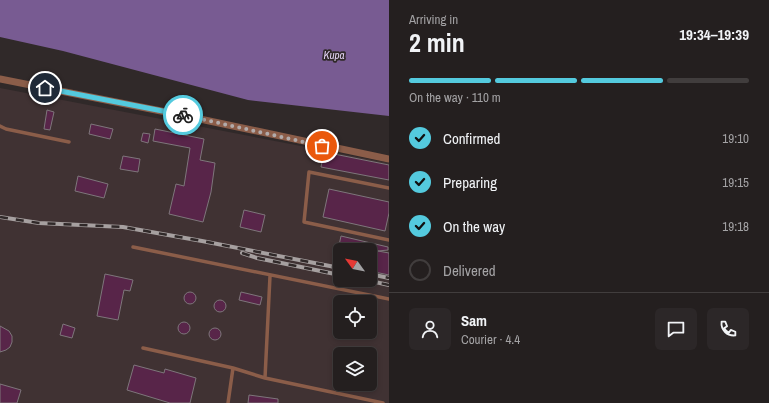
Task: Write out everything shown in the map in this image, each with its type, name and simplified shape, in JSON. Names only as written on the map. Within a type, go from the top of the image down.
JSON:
[{"type":"street","points":[[0,79],[389,159]]},
{"type":"lane","points":[[0,126],[6,129],[69,142]]},
{"type":"lane","points":[[389,188],[309,172],[304,222],[389,240]]},
{"type":"lane","points":[[133,247],[389,299]]},
{"type":"lane","points":[[265,378],[270,276]]},
{"type":"lane","points":[[143,348],[233,368],[265,378],[384,403]]},
{"type":"lane","points":[[228,403],[233,368]]},
{"type":"shaded area","points":[[0,88],[389,163],[389,403],[0,403]]},
{"type":"water","name":"Kupa","points":[[0,0],[389,0],[389,116],[248,100],[63,51],[0,37]]},
{"type":"building","points":[[47,110],[54,112],[50,130],[44,129]]},
{"type":"building","points":[[91,124],[113,129],[110,139],[89,134]]},
{"type":"building","points":[[155,129],[204,139],[200,160],[215,163],[211,192],[203,222],[169,214],[176,184],[184,186],[190,148],[153,141]]},
{"type":"building","points":[[143,133],[150,134],[148,143],[141,141]]},
{"type":"building","points":[[324,152],[389,165],[389,180],[321,167]]},
{"type":"building","points":[[123,156],[140,159],[138,172],[120,169]]},
{"type":"building","points":[[78,176],[108,184],[104,198],[75,191]]},
{"type":"building","points":[[329,189],[389,202],[389,213],[385,231],[323,217]]},
{"type":"building","points":[[244,210],[265,215],[261,232],[240,227]]},
{"type":"building","points":[[341,236],[371,243],[340,243]]},
{"type":"building","points":[[377,244],[388,247],[388,250],[378,251],[389,253],[389,275],[377,272]]},
{"type":"building","points":[[105,274],[133,280],[130,291],[124,290],[118,320],[97,316]]},
{"type":"building","points":[[188,292],[192,292],[196,298],[192,304],[188,304],[184,300],[184,296]]},
{"type":"building","points":[[241,292],[262,297],[260,305],[239,300]]},
{"type":"building","points":[[218,300],[222,300],[226,306],[222,312],[218,312],[214,308],[214,304]]},
{"type":"building","points":[[182,322],[186,322],[190,328],[186,334],[182,334],[178,330],[178,326]]},
{"type":"building","points":[[63,324],[75,328],[72,338],[60,335]]},
{"type":"building","points":[[0,326],[9,331],[12,336],[12,342],[10,347],[0,352]]},
{"type":"building","points":[[213,328],[217,328],[221,334],[217,340],[213,340],[209,336],[209,332]]},
{"type":"building","points":[[134,365],[164,373],[165,369],[196,378],[190,403],[170,403],[127,390]]},
{"type":"building","points":[[0,384],[21,390],[17,403],[0,403]]},
{"type":"building","points":[[249,395],[278,399],[278,403],[248,403]]},
{"type":"railway","points":[[0,217],[39,223],[123,227],[333,267]]},
{"type":"railway","points":[[242,253],[257,258],[333,274]]},
{"type":"railway","points":[[377,275],[389,278]]},
{"type":"railway","points":[[377,282],[389,285]]},
{"type":"way so far","points":[[183,115],[322,146]]},
{"type":"route","points":[[45,88],[183,115]]}]
